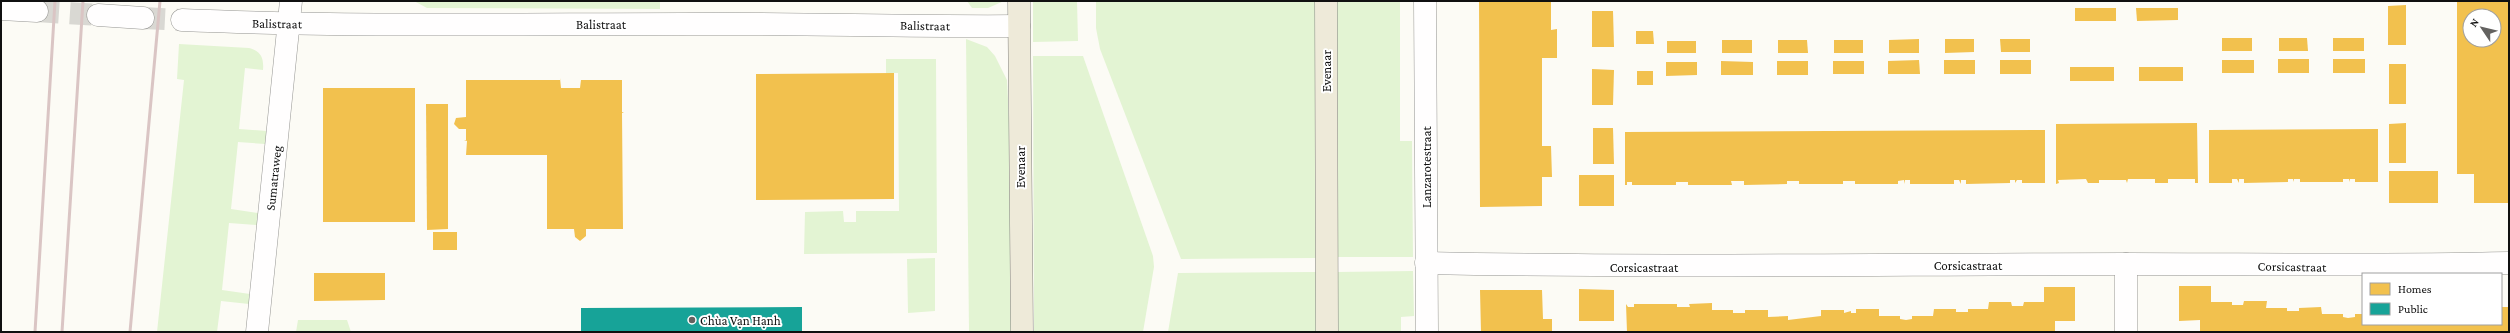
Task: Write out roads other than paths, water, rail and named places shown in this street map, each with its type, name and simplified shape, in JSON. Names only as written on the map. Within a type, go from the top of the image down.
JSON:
[{"type":"main road","name":"Evenaar","points":[[1019,1],[1022,332]]},
{"type":"main road","name":"Evenaar","points":[[1326,1],[1327,332]]},
{"type":"street","name":"Sumatraweg","points":[[258,332],[291,1]]},
{"type":"street","name":"Lanzarotestraat","points":[[1425,1],[1427,332]]},
{"type":"street","points":[[1,9],[38,11]]},
{"type":"street","points":[[98,15],[143,18]]},
{"type":"street","name":"Balistraat","points":[[182,20],[289,24],[367,23],[503,25],[1019,26]]},
{"type":"street","name":"Corsicastraat","points":[[1426,264],[1621,267],[2126,264],[2378,267],[2509,263]]},
{"type":"street","points":[[2126,264],[2126,332]]},
{"type":"tunnel","points":[[37,11],[98,15]]},
{"type":"tunnel","points":[[143,18],[182,20]]},
{"type":"railway","points":[[35,332],[55,1]]},
{"type":"railway","points":[[62,332],[83,1]]},
{"type":"railway","points":[[130,332],[160,1]]},
{"type":"place","name":"Chùa Vạn Hạnh","points":[[692,320]]}]
